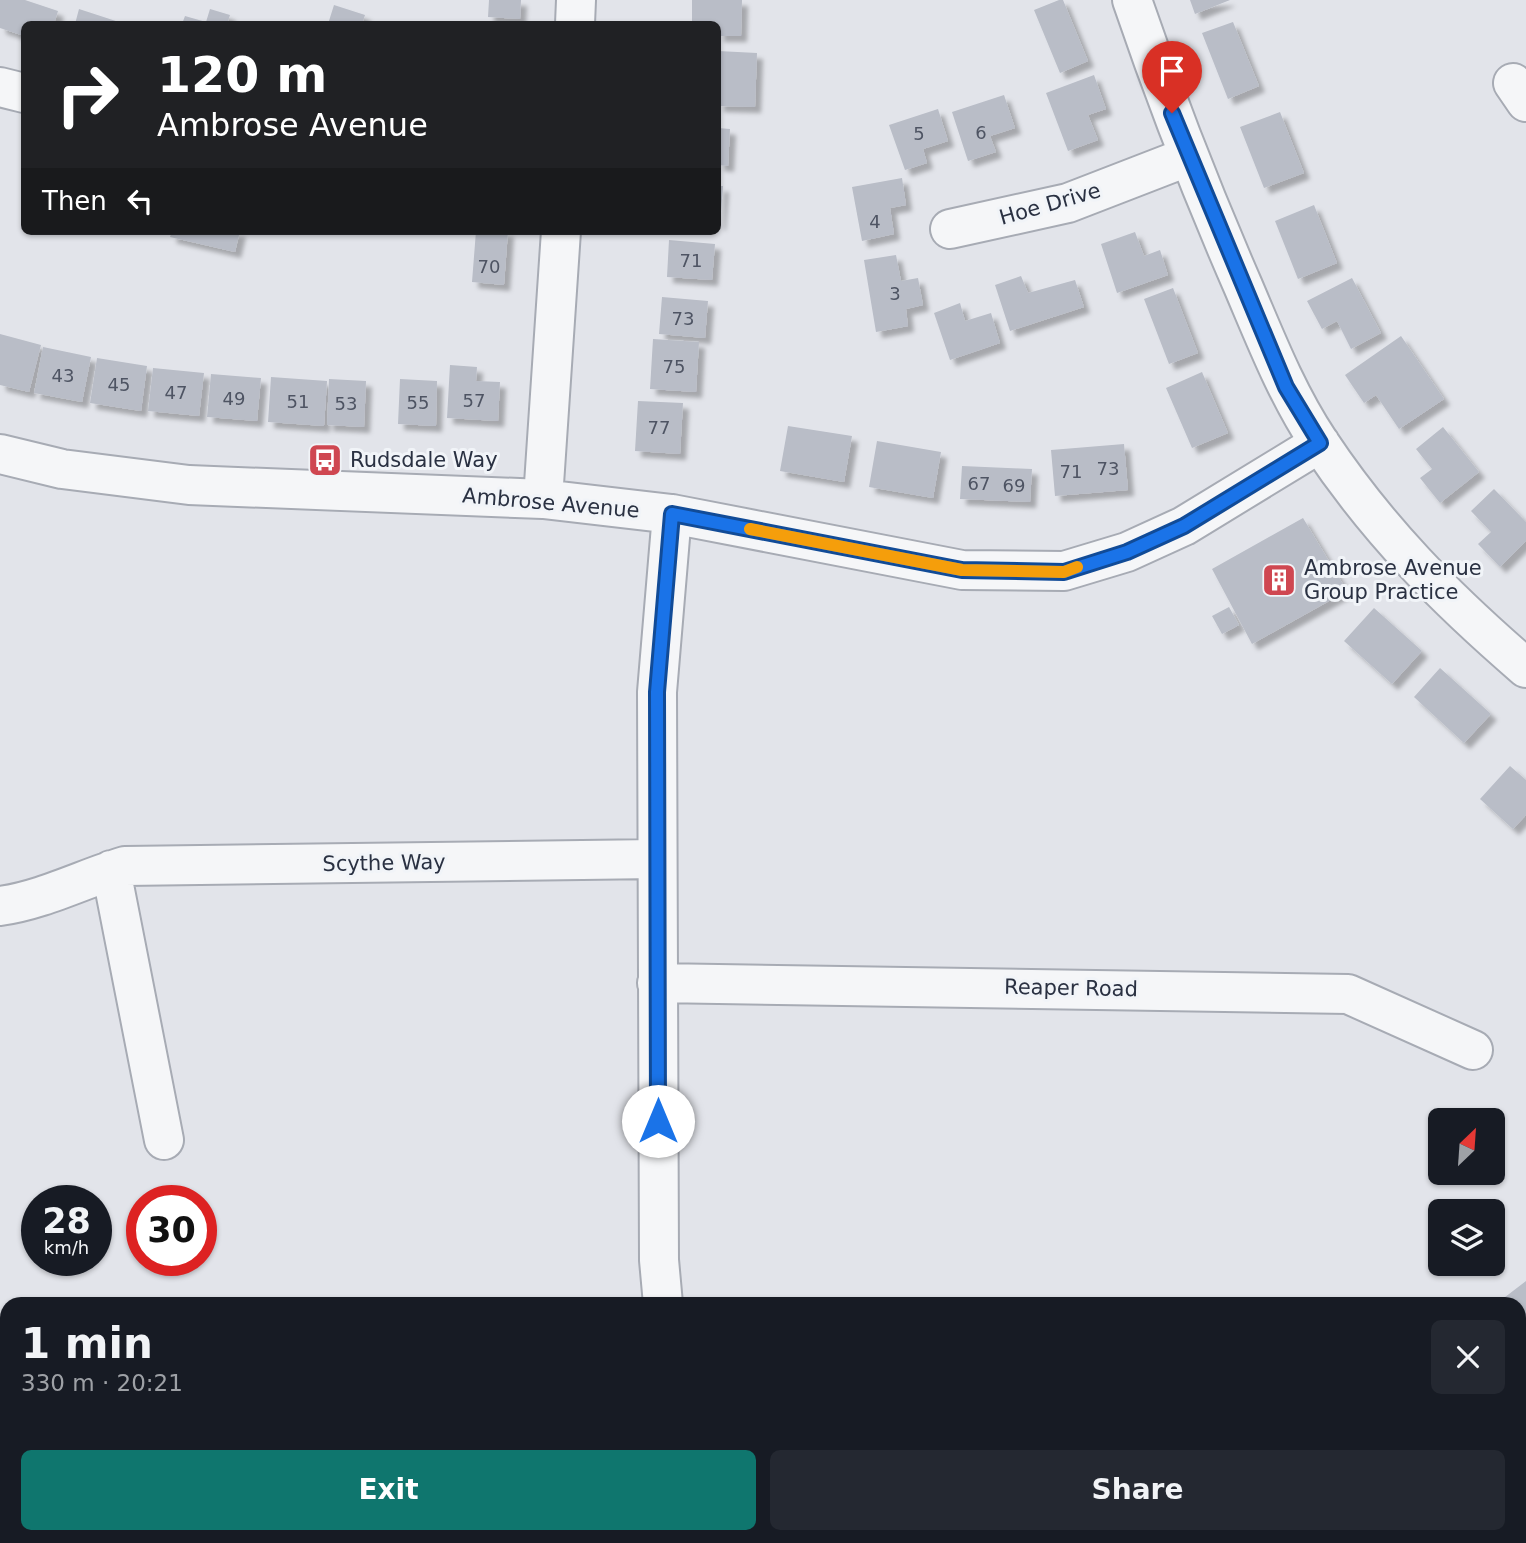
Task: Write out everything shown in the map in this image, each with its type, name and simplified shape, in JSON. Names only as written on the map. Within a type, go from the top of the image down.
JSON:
[{"type":"street","points":[[575,21],[576,0]]},
{"type":"street","points":[[1132,0],[1187,157],[1286,387],[1320,443],[1388,534],[1449,601],[1526,667]]},
{"type":"street","points":[[0,87],[21,92]]},
{"type":"street","name":"Hoe Drive","points":[[950,229],[1069,203],[1187,157]]},
{"type":"street","points":[[542,499],[561,235]]},
{"type":"street","name":"Ambrose Avenue","points":[[0,454],[62,469],[189,485],[542,499],[672,514],[962,570],[1064,572],[1127,552],[1184,526],[1320,443]]},
{"type":"street","points":[[662,1297],[659,1260],[657,692],[672,514]]},
{"type":"street","name":"Scythe Way","points":[[0,906],[29,902],[125,866],[656,859]]},
{"type":"street","points":[[111,870],[164,1140]]},
{"type":"street","name":"Reaper Road","points":[[657,983],[1348,994],[1473,1050]]},
{"type":"building","points":[[0,0],[25,0],[58,11],[55,21],[21,21],[21,35],[0,28]]},
{"type":"building","points":[[489,0],[521,0],[520,19],[488,17]]},
{"type":"building","points":[[692,0],[742,0],[741,36],[721,36],[721,21],[692,21]]},
{"type":"building","points":[[1063,0],[1088,61],[1060,73],[1034,10]]},
{"type":"building","points":[[1190,0],[1230,0],[1195,14]]},
{"type":"building","points":[[334,5],[365,15],[363,21],[329,21]]},
{"type":"building","points":[[79,9],[116,21],[76,21]]},
{"type":"building","points":[[210,9],[230,15],[228,21],[206,21]]},
{"type":"building","points":[[185,16],[202,21],[183,21]]},
{"type":"building","points":[[1233,22],[1259,86],[1228,99],[1202,33]]},
{"type":"building","points":[[721,51],[757,53],[755,107],[721,106]]},
{"type":"building","points":[[1094,75],[1106,109],[1088,115],[1098,140],[1068,151],[1046,93]]},
{"type":"building","points":[[1004,95],[1015,128],[990,136],[996,152],[968,161],[952,112]]},
{"type":"building","points":[[938,109],[948,141],[923,149],[927,163],[905,170],[889,125]]},
{"type":"building","points":[[1280,112],[1304,173],[1264,188],[1240,127]]},
{"type":"building","points":[[721,128],[730,129],[728,166],[721,165]]},
{"type":"building","points":[[902,178],[906,205],[890,208],[894,234],[862,241],[852,187]]},
{"type":"building","points":[[1314,205],[1337,263],[1298,279],[1275,221]]},
{"type":"building","points":[[1135,232],[1144,256],[1160,250],[1168,275],[1117,293],[1101,244]]},
{"type":"building","points":[[171,235],[239,235],[235,252],[170,237]]},
{"type":"building","points":[[476,235],[508,235],[504,285],[472,282]]},
{"type":"building","points":[[669,240],[715,244],[712,280],[667,277]]},
{"type":"building","points":[[896,255],[901,281],[918,278],[923,305],[906,309],[908,326],[876,332],[864,260]]},
{"type":"building","points":[[1021,276],[1028,293],[1075,280],[1084,307],[1010,331],[995,285]]},
{"type":"building","points":[[1352,278],[1381,333],[1351,349],[1337,321],[1322,329],[1307,301]]},
{"type":"building","points":[[1173,288],[1198,353],[1169,364],[1144,299]]},
{"type":"building","points":[[662,297],[708,301],[705,338],[659,334]]},
{"type":"building","points":[[960,303],[965,321],[991,313],[1000,343],[950,360],[934,313]]},
{"type":"building","points":[[0,334],[41,345],[29,392],[0,385]]},
{"type":"building","points":[[1401,336],[1444,399],[1399,429],[1376,395],[1364,403],[1345,375]]},
{"type":"building","points":[[653,339],[699,342],[696,392],[650,389]]},
{"type":"building","points":[[43,347],[91,357],[82,402],[34,393]]},
{"type":"building","points":[[97,358],[147,366],[141,411],[90,403]]},
{"type":"building","points":[[450,365],[477,367],[476,381],[500,382],[498,421],[447,418]]},
{"type":"building","points":[[153,368],[204,373],[199,416],[148,411]]},
{"type":"building","points":[[1202,372],[1228,433],[1192,448],[1166,388]]},
{"type":"building","points":[[211,374],[261,378],[257,421],[207,417]]},
{"type":"building","points":[[271,377],[327,381],[324,426],[268,422]]},
{"type":"building","points":[[329,379],[366,381],[364,427],[327,425]]},
{"type":"building","points":[[400,379],[437,381],[436,426],[398,424]]},
{"type":"building","points":[[638,401],[683,403],[680,454],[635,451]]},
{"type":"building","points":[[788,426],[852,436],[844,482],[780,471]]},
{"type":"building","points":[[1443,427],[1479,472],[1440,503],[1420,478],[1432,469],[1416,449]]},
{"type":"building","points":[[877,441],[941,452],[933,498],[869,487]]},
{"type":"building","points":[[1124,444],[1128,490],[1055,496],[1051,450]]},
{"type":"building","points":[[962,466],[1032,469],[1030,502],[960,499]]},
{"type":"building","points":[[1494,489],[1526,522],[1526,541],[1500,567],[1478,544],[1491,532],[1471,511]]},
{"type":"building","name":"Ambrose Avenue Group Practice","points":[[1303,518],[1347,591],[1252,644],[1212,569]]},
{"type":"building","points":[[1229,607],[1239,625],[1222,634],[1212,616]]},
{"type":"building","points":[[1374,608],[1422,651],[1392,684],[1344,641]]},
{"type":"building","points":[[1440,668],[1491,714],[1464,743],[1414,697]]},
{"type":"building","points":[[1510,766],[1526,780],[1526,815],[1513,829],[1480,799]]},
{"type":"building","points":[[1526,1281],[1526,1297],[1505,1297]]},
{"type":"slow traffic","points":[[750,529],[888,558],[962,570],[1064,572],[1077,567]]},
{"type":"place","name":"Rudsdale Way","points":[[325,460]]},
{"type":"place","name":"Ambrose Avenue Group Practice","points":[[1279,580]]},
{"type":"route","points":[[658,1121],[657,692],[672,514],[802,538],[888,558],[962,570],[1064,572],[1127,552],[1184,526],[1320,443],[1286,387],[1187,157],[1172,113]]}]
